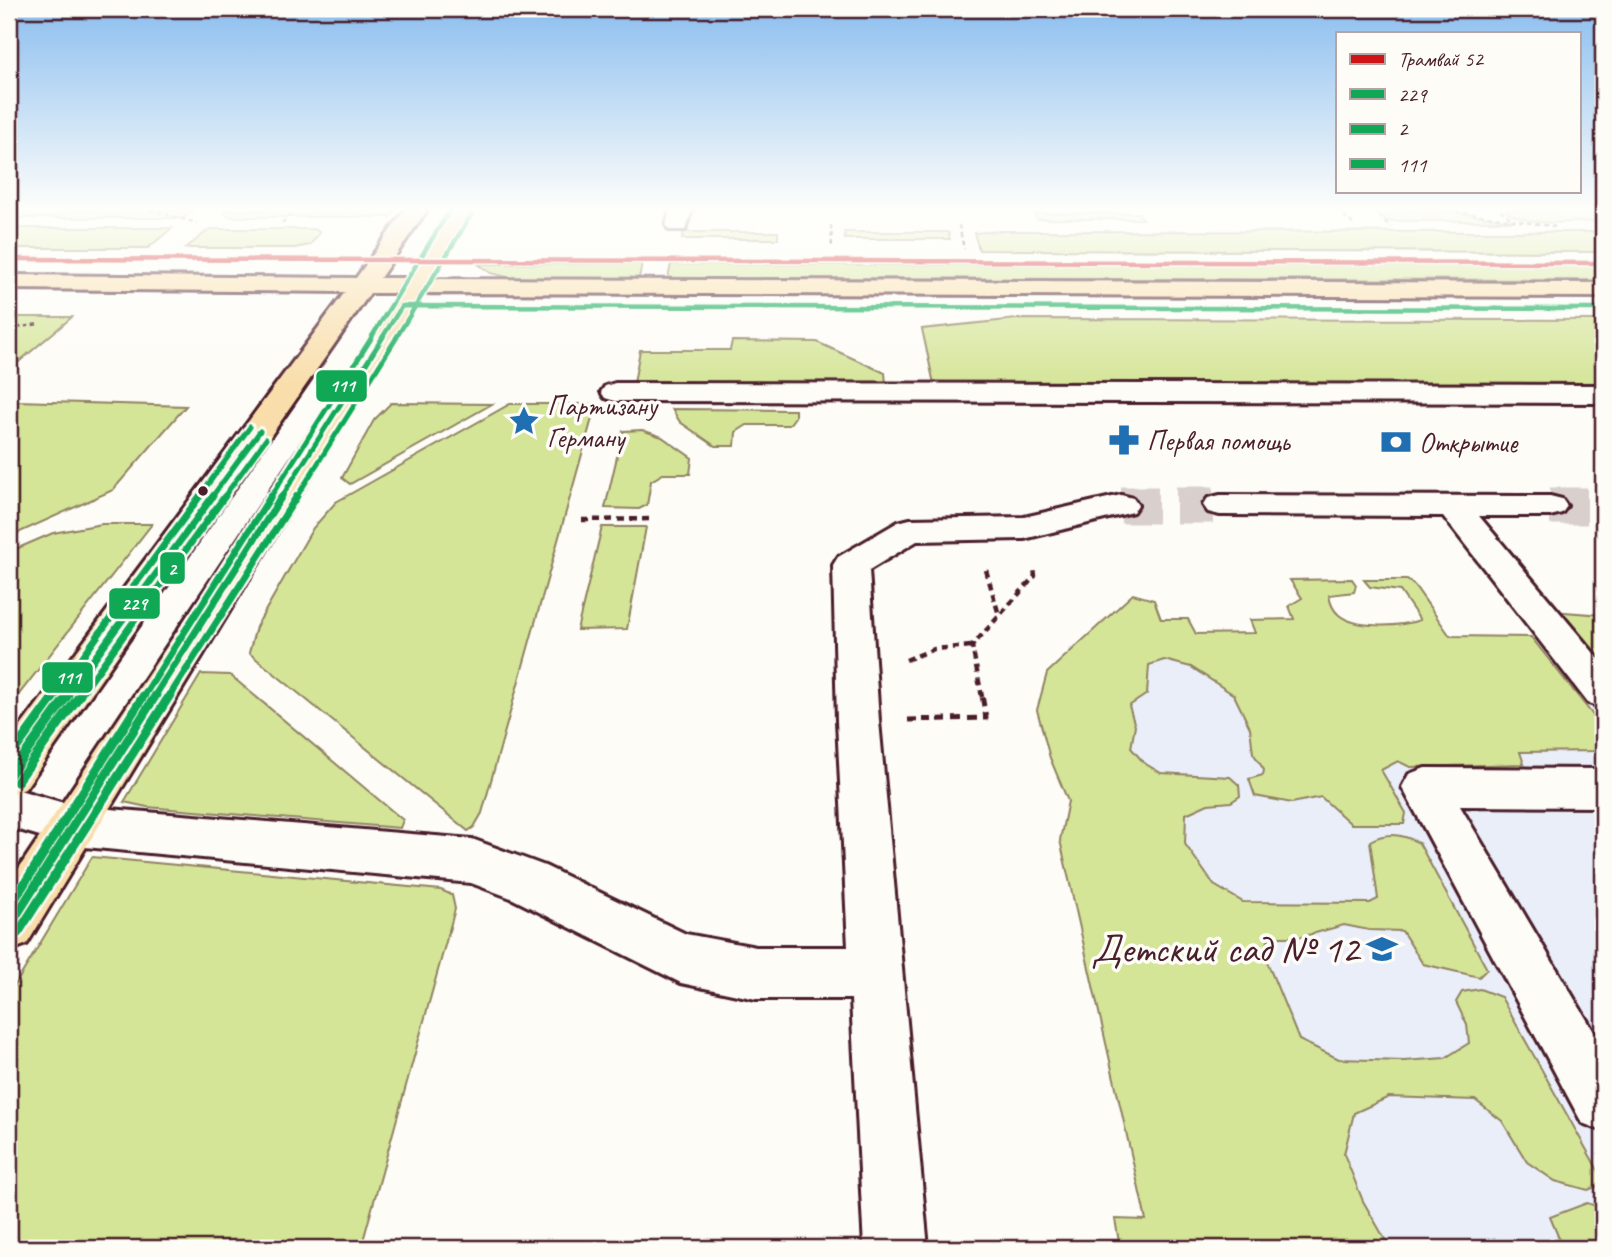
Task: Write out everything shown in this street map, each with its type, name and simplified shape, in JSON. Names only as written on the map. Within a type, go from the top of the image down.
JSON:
[{"type":"main road","points":[[9,776],[374,269]]},
{"type":"main road","points":[[9,927],[426,269]]},
{"type":"main road","points":[[9,282],[409,296],[1603,309]]},
{"type":"main road","points":[[409,296],[1603,290]]},
{"type":"main road","points":[[9,306],[355,295]]},
{"type":"lane","points":[[615,392],[1603,394]]},
{"type":"lane","points":[[896,1248],[857,700],[851,565],[910,530],[1024,528],[1121,505]]},
{"type":"lane","points":[[1220,505],[1550,506]]},
{"type":"lane","points":[[1452,505],[1603,692]]},
{"type":"lane","points":[[1603,788],[1425,787],[1603,1102]]},
{"type":"lane","points":[[9,807],[74,825],[472,861],[528,882],[681,958],[756,973],[876,973]]},
{"type":"path","points":[[9,329],[47,323]]},
{"type":"path","points":[[582,520],[651,520]]},
{"type":"path","points":[[857,700],[934,649],[972,646],[1035,576],[1024,528]]},
{"type":"path","points":[[857,700],[986,718],[972,646]]},
{"type":"shaded area","name":"Детский сад № 12","points":[[1068,647],[1603,649],[1603,1248],[1251,1248]]},
{"type":"green space","points":[[485,269],[641,269],[639,278],[511,278]]},
{"type":"green space","points":[[670,269],[1603,269],[1603,280],[668,278]]},
{"type":"green space","points":[[9,317],[72,317],[9,370]]},
{"type":"green space","points":[[1017,319],[1603,320],[1603,385],[934,384],[922,329]]},
{"type":"green space","points":[[732,341],[817,342],[885,373],[886,383],[634,383],[640,350],[730,350]]},
{"type":"green space","points":[[16,401],[186,406],[113,490],[9,537],[9,407]]},
{"type":"green space","points":[[391,403],[492,404],[350,484],[342,478],[374,420]]},
{"type":"green space","points":[[510,404],[596,404],[482,813],[474,827],[468,831],[249,653],[256,627],[284,578],[313,528],[336,502]]},
{"type":"green space","points":[[672,409],[795,410],[795,417],[789,425],[747,425],[736,432],[735,446],[715,446],[680,422]]},
{"type":"green space","points":[[642,430],[662,437],[692,458],[690,474],[663,474],[651,481],[647,505],[639,509],[605,508],[623,431]]},
{"type":"green space","points":[[102,524],[152,524],[9,707],[9,552],[53,533]]},
{"type":"green space","points":[[602,527],[646,527],[627,629],[577,630]]},
{"type":"green space","points":[[1352,579],[1356,585],[1354,592],[1329,595],[1337,613],[1356,623],[1390,625],[1420,620],[1400,591],[1370,587],[1364,580],[1407,580],[1415,586],[1450,636],[1531,637],[1592,714],[1603,733],[1603,747],[1596,751],[1520,752],[1524,764],[1410,767],[1398,761],[1381,770],[1406,813],[1404,824],[1351,824],[1321,797],[1292,803],[1255,796],[1249,779],[1263,775],[1264,770],[1253,753],[1250,728],[1234,695],[1191,667],[1164,660],[1149,665],[1147,694],[1129,706],[1135,726],[1131,748],[1144,763],[1161,773],[1230,777],[1239,785],[1240,796],[1231,802],[1208,804],[1186,814],[1185,844],[1214,885],[1243,902],[1370,903],[1378,899],[1370,841],[1394,835],[1419,843],[1487,969],[1479,977],[1423,964],[1402,931],[1369,930],[1344,925],[1301,937],[1270,937],[1263,952],[1299,1040],[1339,1059],[1404,1061],[1445,1058],[1469,1043],[1467,1025],[1456,1002],[1462,992],[1480,989],[1501,997],[1603,1179],[1603,1184],[1588,1190],[1555,1181],[1527,1162],[1502,1121],[1475,1100],[1389,1097],[1354,1113],[1344,1154],[1363,1201],[1390,1248],[1120,1248],[1115,1219],[1146,1220],[1060,840],[1068,801],[1050,758],[1037,710],[1047,673],[1133,594],[1154,600],[1161,619],[1188,619],[1196,634],[1255,633],[1250,620],[1294,619],[1289,606],[1302,598],[1290,580]]},
{"type":"green space","points":[[1551,611],[1603,615],[1603,683],[1566,637]]},
{"type":"green space","points":[[201,674],[230,675],[403,820],[400,828],[147,807],[124,802]]},
{"type":"green space","points":[[92,857],[441,890],[452,895],[455,909],[361,1248],[9,1248],[9,995]]},
{"type":"green space","points":[[1587,1203],[1603,1208],[1603,1248],[1563,1248],[1550,1217]]},
{"type":"tunnel","points":[[1121,505],[1220,505]]},
{"type":"tunnel","points":[[1550,506],[1603,506]]},
{"type":"transit line","name":"111","points":[[9,908],[414,269]]},
{"type":"transit line","name":"2","points":[[18,933],[359,399],[438,269]]},
{"type":"transit line","name":"229","points":[[9,927],[402,306],[1603,309]]},
{"type":"transit line","name":"111","points":[[9,758],[250,427]]},
{"type":"transit line","name":"229","points":[[9,776],[260,431]]},
{"type":"transit line","name":"2","points":[[17,782],[266,439]]},
{"type":"place","name":"Партизану Герману","points":[[524,421]]},
{"type":"place","name":"Первая помощь","points":[[1124,440]]},
{"type":"place","name":"Открытие","points":[[1396,442]]},
{"type":"place","name":"Детский сад № 12","points":[[1382,949]]}]
